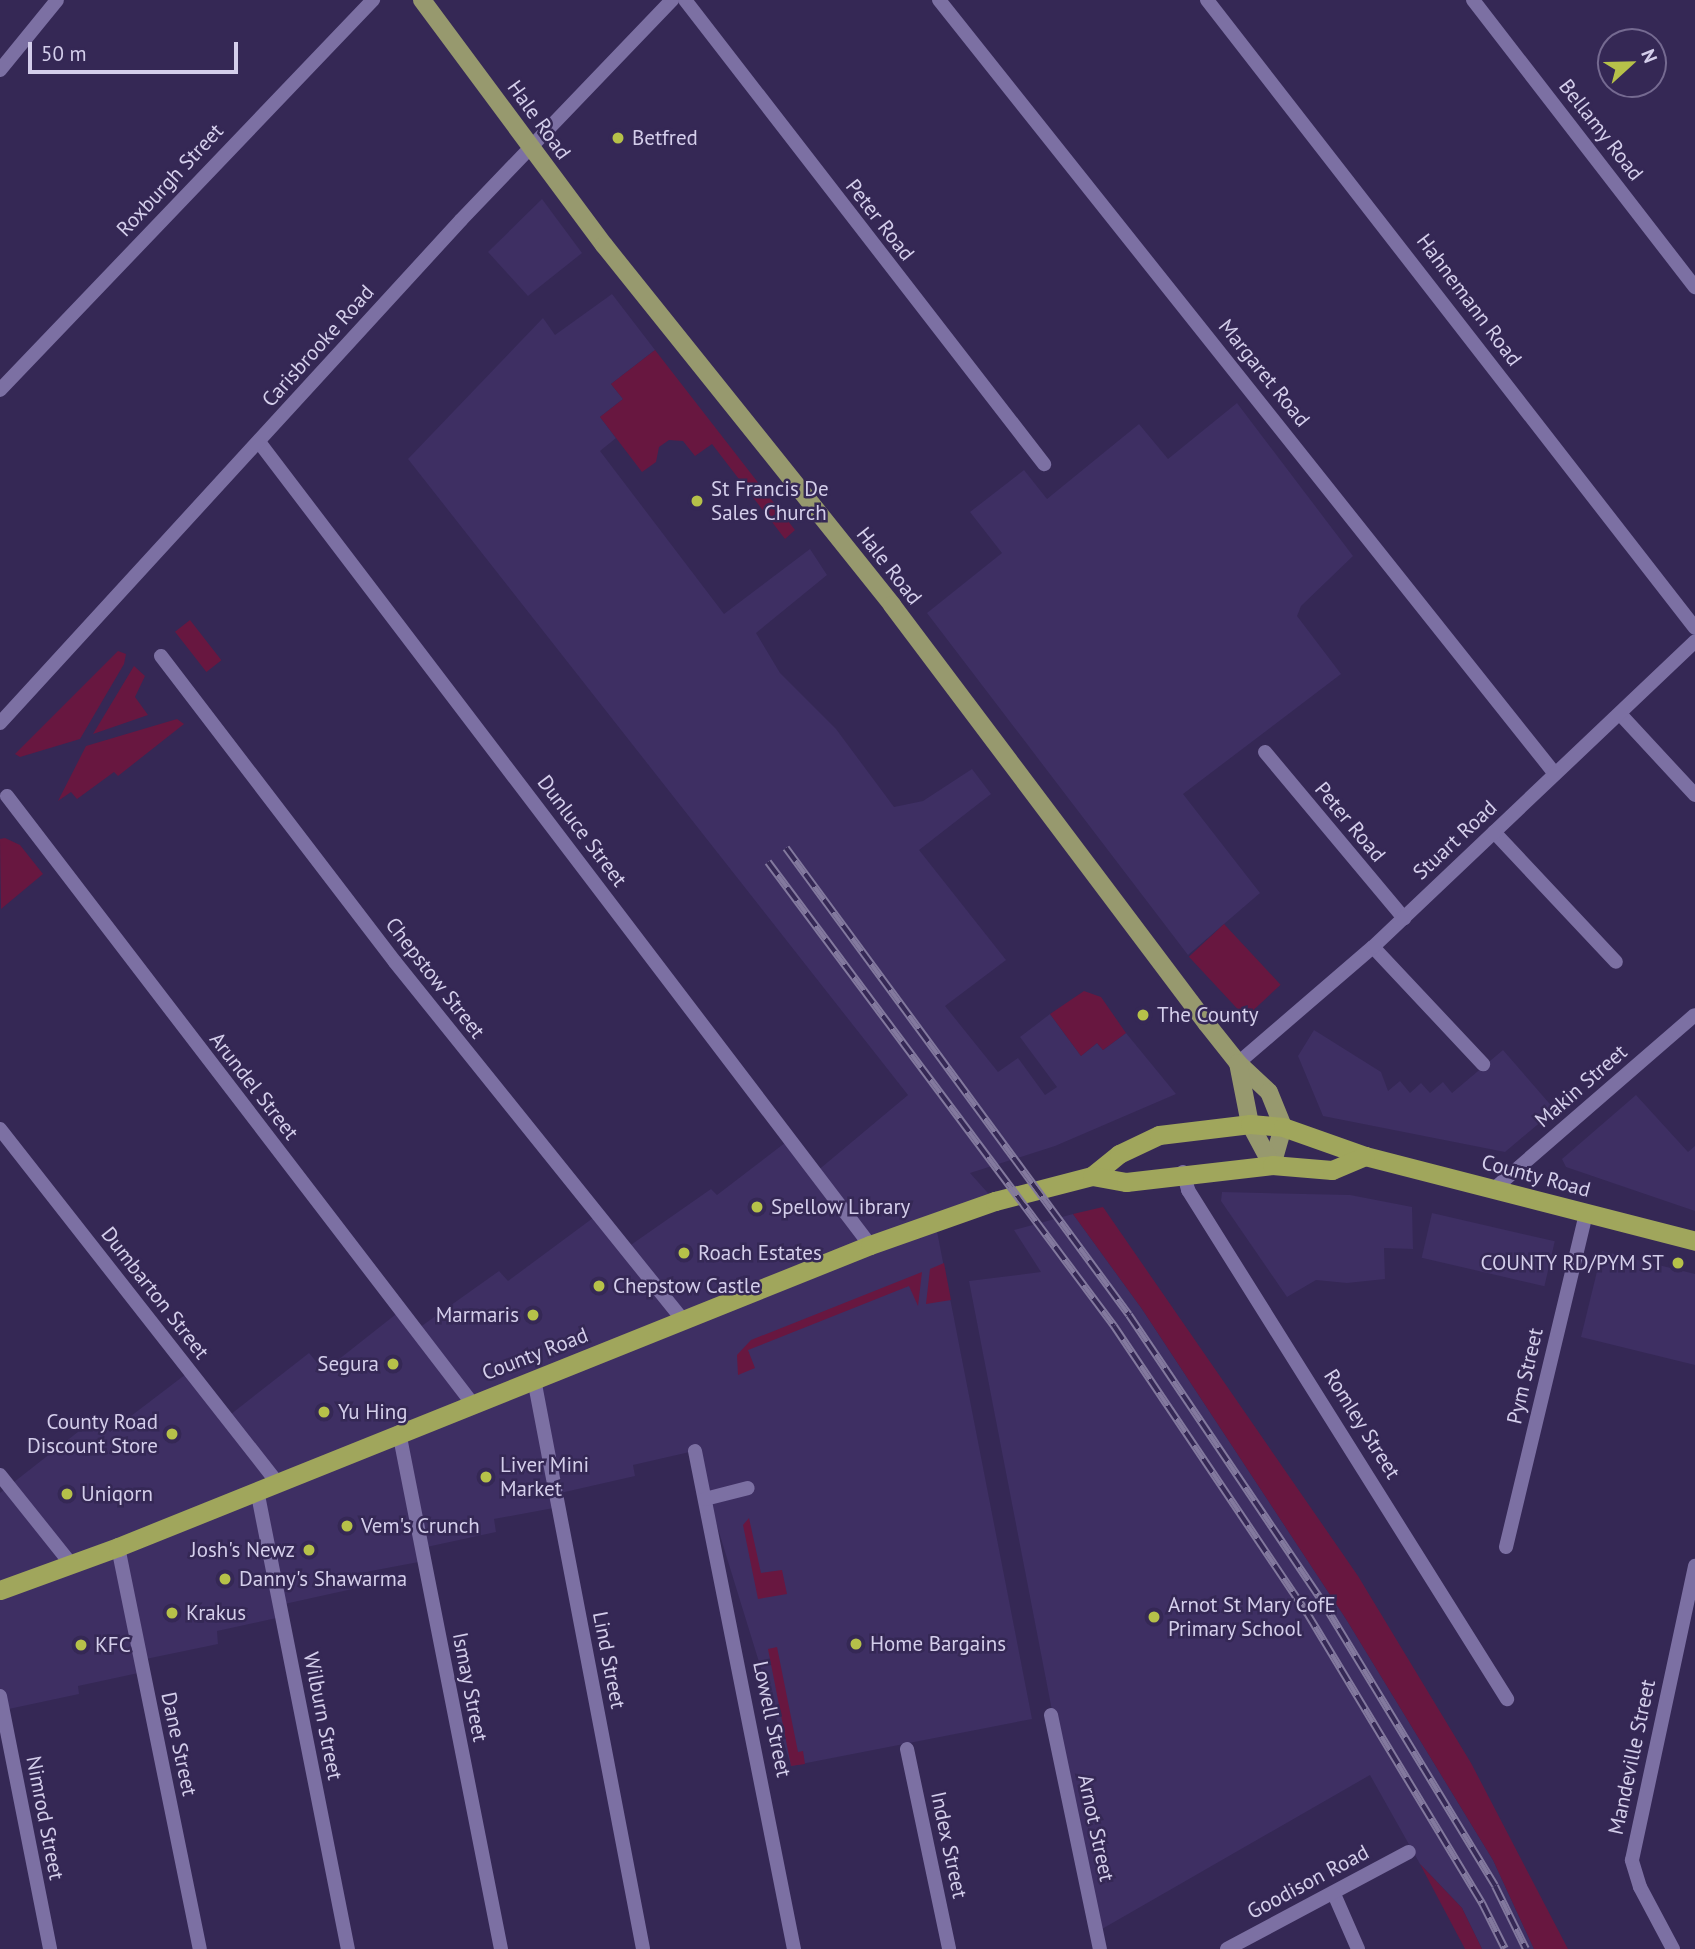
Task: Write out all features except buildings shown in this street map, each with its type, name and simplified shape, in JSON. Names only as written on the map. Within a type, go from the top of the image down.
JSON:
[{"type":"highway","name":"County Road","points":[[1092,1176],[1119,1154],[1159,1135],[1250,1124],[1283,1127],[1365,1156],[1695,1241]]},
{"type":"highway","name":"County Road","points":[[0,1590],[118,1547],[398,1432],[870,1245],[995,1201],[1092,1176],[1126,1182],[1183,1172],[1272,1165],[1332,1170],[1365,1156]]},
{"type":"main road","name":"Hale Road","points":[[422,0],[530,147],[892,605],[1238,1063],[1269,1092],[1283,1127]]},
{"type":"main road","name":"Hale Road","points":[[1238,1063],[1250,1124],[1272,1165]]},
{"type":"main road","points":[[1272,1165],[1283,1127]]},
{"type":"street","points":[[0,70],[57,0]]},
{"type":"street","name":"Roxburgh Street","points":[[0,390],[373,0]]},
{"type":"street","name":"Carisbrooke Road","points":[[0,723],[530,147],[672,0]]},
{"type":"street","name":"Peter Road","points":[[685,0],[1044,464]]},
{"type":"street","name":"Margaret Road","points":[[939,0],[1555,774]]},
{"type":"street","name":"Hahnemann Road","points":[[1207,0],[1695,628]]},
{"type":"street","name":"Bellamy Road","points":[[1474,0],[1695,286]]},
{"type":"street","name":"Dunluce Street","points":[[259,442],[870,1245]]},
{"type":"street","name":"Stuart Road","points":[[1238,1063],[1373,947],[1621,715],[1695,641]]},
{"type":"street","name":"Chepstow Street","points":[[161,656],[395,962],[683,1321]]},
{"type":"street","points":[[1621,715],[1695,795]]},
{"type":"street","name":"Peter Road","points":[[1265,752],[1404,918]]},
{"type":"street","name":"Arundel Street","points":[[7,796],[472,1403]]},
{"type":"street","points":[[1494,832],[1616,962]]},
{"type":"street","points":[[1373,947],[1483,1063]]},
{"type":"street","name":"Makin Street","points":[[1495,1188],[1695,1015]]},
{"type":"street","name":"Dumbarton Street","points":[[0,1129],[277,1482]]},
{"type":"street","name":"Romley Street","points":[[1183,1172],[1188,1189],[1507,1699]]},
{"type":"street","name":"Pym Street","points":[[1506,1547],[1586,1214]]},
{"type":"street","name":"Lind Street","points":[[534,1379],[643,1949]]},
{"type":"street","name":"Ismay Street","points":[[398,1432],[501,1949]]},
{"type":"street","name":"Lowell Street","points":[[695,1451],[794,1949]]},
{"type":"street","points":[[0,1475],[71,1564]]},
{"type":"street","points":[[705,1499],[748,1488]]},
{"type":"street","name":"Wilburn Street","points":[[257,1490],[348,1949]]},
{"type":"street","name":"Dane Street","points":[[118,1547],[200,1949]]},
{"type":"street","name":"Mandeville Street","points":[[1674,1949],[1640,1887],[1632,1860],[1695,1566]]},
{"type":"street","name":"Nimrod Street","points":[[0,1696],[50,1949]]},
{"type":"street","name":"Arnot Street","points":[[1051,1715],[1100,1949]]},
{"type":"street","name":"Index Street","points":[[907,1749],[949,1949]]},
{"type":"street","name":"Goodison Road","points":[[1227,1949],[1409,1852]]},
{"type":"street","points":[[1334,1894],[1358,1949]]},
{"type":"shaded area","points":[[542,199],[582,253],[528,296],[488,252]]},
{"type":"shaded area","points":[[612,294],[655,350],[611,384],[623,399],[600,417],[616,438],[600,451],[724,614],[810,549],[827,575],[756,633],[780,673],[836,729],[894,807],[923,801],[972,769],[991,794],[919,850],[1006,960],[945,1006],[998,1072],[1018,1058],[1045,1095],[1057,1087],[1020,1037],[1050,1014],[1081,1056],[1097,1043],[1103,1050],[1126,1033],[1176,1094],[1055,1146],[970,1173],[995,1201],[935,1221],[1032,1719],[791,1766],[694,1451],[633,1465],[635,1476],[556,1494],[559,1507],[494,1519],[496,1532],[422,1548],[424,1561],[355,1574],[357,1588],[280,1605],[281,1617],[217,1631],[218,1644],[141,1660],[143,1672],[78,1686],[79,1694],[4,1710],[0,1723],[0,1493],[97,1417],[110,1432],[190,1371],[226,1418],[309,1353],[324,1371],[400,1311],[416,1330],[499,1271],[508,1281],[597,1215],[625,1249],[711,1189],[717,1195],[790,1139],[816,1172],[908,1095],[408,459],[543,318],[555,335]]},
{"type":"shaded area","points":[[655,350],[795,530],[785,539],[712,444],[695,456],[683,441],[669,440],[659,447],[656,462],[642,472],[600,417],[623,399],[611,384]]},
{"type":"shaded area","points":[[1237,403],[1353,556],[1301,606],[1297,616],[1341,674],[1183,794],[1260,893],[1188,955],[927,613],[1002,553],[970,512],[1024,470],[1047,499],[1139,424],[1168,459]]},
{"type":"shaded area","points":[[190,620],[221,660],[206,672],[175,632]]},
{"type":"shaded area","points":[[118,651],[126,654],[124,664],[80,739],[20,757],[15,754]]},
{"type":"shaded area","points":[[134,666],[145,676],[135,697],[148,715],[93,734]]},
{"type":"shaded area","points":[[177,719],[184,724],[118,776],[114,772],[77,799],[71,792],[58,801],[86,746]]},
{"type":"shaded area","points":[[5,838],[20,845],[43,874],[1,909],[0,839]]},
{"type":"shaded area","points":[[1224,924],[1281,985],[1246,1017],[1189,957]]},
{"type":"shaded area","points":[[1084,991],[1101,997],[1126,1033],[1103,1050],[1097,1043],[1081,1056],[1050,1014]]},
{"type":"shaded area","points":[[1314,1030],[1381,1072],[1388,1091],[1400,1081],[1410,1093],[1421,1083],[1430,1093],[1443,1082],[1452,1093],[1503,1050],[1555,1110],[1505,1152],[1323,1116],[1298,1056]]},
{"type":"shaded area","points":[[1636,1095],[1688,1152],[1695,1146],[1695,1211],[1566,1167],[1562,1159]]},
{"type":"shaded area","points":[[1222,1192],[1350,1195],[1412,1207],[1413,1249],[1384,1248],[1385,1279],[1347,1283],[1316,1280],[1287,1297],[1221,1201]]},
{"type":"shaded area","points":[[1103,1207],[1358,1576],[1471,1763],[1568,1949],[1534,1949],[1493,1860],[1346,1619],[1142,1309],[1073,1214]]},
{"type":"shaded area","points":[[1432,1213],[1555,1241],[1544,1286],[1422,1258]]},
{"type":"shaded area","name":"Arnot St Mary CofE Primary School","points":[[1073,1214],[1142,1309],[1346,1619],[1493,1860],[1534,1949],[1482,1949],[1462,1908],[1420,1864],[1370,1775],[1095,1933],[969,1281],[1041,1272],[1014,1230]]},
{"type":"shaded area","points":[[1602,1251],[1695,1274],[1695,1365],[1581,1337]]},
{"type":"shaded area","points":[[944,1263],[951,1300],[926,1304],[930,1269]]},
{"type":"shaded area","points":[[922,1272],[918,1306],[909,1286],[748,1350],[755,1368],[738,1375],[737,1355],[751,1340]]},
{"type":"shaded area","points":[[749,1518],[761,1573],[782,1570],[787,1594],[758,1599],[743,1525]]},
{"type":"shaded area","points":[[777,1647],[798,1752],[803,1751],[805,1764],[791,1766],[768,1649]]},
{"type":"shaded area","points":[[1420,1864],[1462,1908],[1482,1949],[1465,1949]]},
{"type":"railway","points":[[786,848],[1129,1315],[1322,1601],[1495,1886],[1526,1949]]},
{"type":"railway","points":[[768,862],[1114,1326],[1307,1613],[1482,1903],[1505,1949]]},
{"type":"place","name":"Betfred","points":[[618,138]]},
{"type":"place","name":"St Francis De Sales Church","points":[[697,501]]},
{"type":"place","name":"The County","points":[[1143,1015]]},
{"type":"place","name":"Spellow Library","points":[[757,1207]]},
{"type":"place","name":"Roach Estates","points":[[684,1253]]},
{"type":"place","name":"COUNTY RD/PYM ST","points":[[1678,1263]]},
{"type":"place","name":"Chepstow Castle","points":[[599,1286]]},
{"type":"place","name":"Marmaris","points":[[533,1315]]},
{"type":"place","name":"Segura","points":[[393,1364]]},
{"type":"place","name":"Yu Hing","points":[[324,1412]]},
{"type":"place","name":"County Road Discount Store","points":[[172,1434]]},
{"type":"place","name":"Liver Mini Market","points":[[486,1477]]},
{"type":"place","name":"Uniqorn","points":[[67,1494]]},
{"type":"place","name":"Vem's Crunch","points":[[347,1526]]},
{"type":"place","name":"Josh's Newz","points":[[309,1550]]},
{"type":"place","name":"Danny's Shawarma","points":[[225,1579]]},
{"type":"place","name":"Krakus","points":[[172,1613]]},
{"type":"place","name":"Arnot St Mary CofE Primary School","points":[[1154,1617]]},
{"type":"place","name":"Home Bargains","points":[[856,1644]]},
{"type":"place","name":"KFC","points":[[81,1645]]}]
